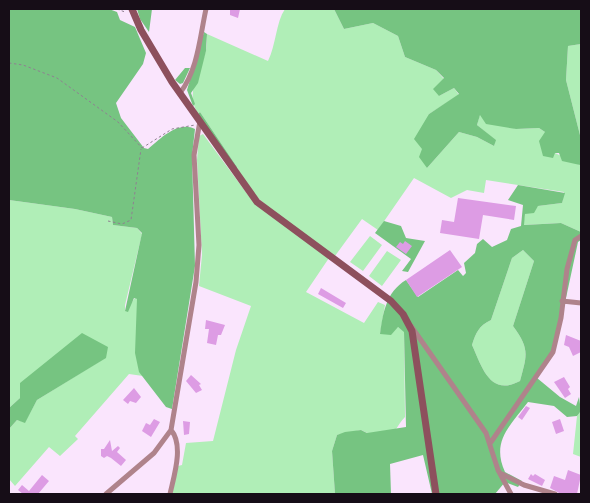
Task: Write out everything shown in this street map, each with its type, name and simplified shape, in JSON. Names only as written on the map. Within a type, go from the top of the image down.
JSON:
[{"type":"main road","points":[[133,11],[141,30],[199,123],[258,202],[399,308],[410,326],[436,494]]},
{"type":"street","points":[[180,93],[190,78],[206,9]]},
{"type":"street","points":[[106,494],[154,453],[171,430],[181,360],[196,282],[199,245],[194,155],[199,123]]},
{"type":"street","points":[[491,442],[553,352],[570,257],[575,240],[581,236]]},
{"type":"street","points":[[562,301],[581,303]]},
{"type":"street","points":[[410,326],[491,442],[500,473],[511,494]]},
{"type":"street","points":[[170,494],[177,447],[177,439],[171,430]]},
{"type":"street","points":[[500,473],[524,485],[555,494]]},
{"type":"path","points":[[117,9],[133,11]]},
{"type":"path","points":[[9,63],[23,65],[56,78],[118,122],[142,148]]},
{"type":"path","points":[[108,221],[122,224],[131,220],[142,148],[172,129],[199,123]]},
{"type":"green space","points":[[9,9],[109,9],[117,12],[120,20],[135,27],[146,53],[143,64],[116,103],[121,118],[144,148],[148,149],[176,129],[189,127],[195,129],[192,156],[195,266],[172,409],[166,407],[139,372],[135,353],[137,299],[134,298],[128,312],[125,311],[142,233],[137,228],[113,225],[112,217],[75,209],[9,200]]},
{"type":"green space","points":[[137,9],[152,9],[149,32],[140,19]]},
{"type":"green space","points":[[285,9],[334,9],[344,29],[373,23],[398,36],[405,57],[436,70],[444,79],[439,96],[454,88],[459,95],[429,114],[422,149],[427,168],[459,132],[477,137],[494,146],[495,140],[477,125],[480,114],[516,129],[539,128],[545,132],[555,153],[580,165],[581,152],[581,232],[561,223],[523,225],[525,214],[538,206],[562,203],[564,192],[486,180],[484,193],[467,190],[451,198],[414,178],[378,230],[362,219],[335,256],[270,209],[255,195],[236,170],[237,167],[200,112],[198,114],[194,106],[193,91],[206,52],[207,34],[268,61]]},
{"type":"green space","points":[[334,9],[581,9],[581,44],[568,46],[566,80],[581,139],[580,165],[562,161],[559,153],[555,153],[553,158],[543,156],[539,141],[545,132],[539,128],[516,129],[486,124],[480,115],[477,125],[496,140],[494,146],[477,137],[459,132],[427,168],[419,157],[422,149],[414,139],[429,114],[459,94],[454,88],[439,96],[433,89],[444,78],[436,70],[405,57],[398,36],[373,23],[344,29]]},
{"type":"green space","points":[[204,32],[207,34],[206,51],[198,83],[191,93],[195,104],[193,106],[187,90]]},
{"type":"green space","points":[[581,44],[581,139],[566,80],[568,46]]},
{"type":"green space","points":[[185,68],[190,68],[183,83],[180,84],[175,80]]},
{"type":"green space","points":[[200,112],[237,167],[236,170],[198,114]]},
{"type":"green space","points":[[203,134],[248,195],[329,258],[306,292],[364,323],[378,302],[385,305],[380,334],[398,327],[404,331],[405,417],[391,436],[384,441],[361,430],[337,435],[332,451],[335,494],[172,494],[178,466],[182,465],[186,443],[213,441],[236,350],[251,306],[199,286],[202,255],[197,160],[199,136]]},
{"type":"green space","points":[[518,185],[565,193],[562,203],[538,206],[534,213],[525,214],[524,225],[561,223],[581,232],[581,240],[578,242],[554,354],[537,378],[560,397],[576,406],[579,397],[581,411],[577,416],[567,417],[554,406],[528,402],[504,434],[500,451],[505,472],[522,481],[518,487],[505,482],[495,494],[432,494],[423,455],[390,464],[391,494],[335,494],[332,451],[337,435],[361,430],[367,433],[406,427],[404,332],[398,327],[391,335],[380,334],[384,311],[390,297],[399,285],[406,280],[418,297],[458,270],[463,276],[466,273],[464,263],[475,253],[477,244],[483,239],[492,247],[507,240],[511,229],[521,226],[523,205],[508,200]],"holes":[[[523,250],[534,261],[513,326],[526,352],[520,381],[510,385],[501,385],[488,377],[472,345],[478,330],[491,320],[512,258]]]},
{"type":"green space","points":[[9,200],[75,209],[112,217],[113,225],[137,228],[142,234],[125,311],[135,298],[137,299],[139,371],[143,376],[129,374],[75,436],[78,439],[60,456],[49,447],[15,486],[9,479],[9,429],[17,420],[25,422],[37,400],[105,358],[20,398],[9,408]]},
{"type":"green space","points":[[384,221],[401,226],[406,238],[425,241],[408,272],[402,271],[411,259],[375,233]]},
{"type":"green space","points":[[370,236],[382,245],[363,271],[350,262]]},
{"type":"green space","points":[[523,250],[534,261],[513,326],[525,347],[524,365],[520,381],[510,385],[501,385],[488,377],[472,345],[478,330],[491,320],[512,258]]},
{"type":"green space","points":[[387,251],[401,260],[382,286],[369,276]]},
{"type":"green space","points":[[82,333],[108,347],[106,358],[37,400],[25,423],[17,420],[9,429],[9,408],[20,398],[20,383]]},
{"type":"green space","points":[[581,411],[581,457],[573,454],[577,416]]},
{"type":"building","points":[[230,9],[240,9],[238,18],[230,15]]},
{"type":"building","points":[[458,198],[516,206],[514,220],[483,215],[479,239],[440,233],[442,220],[454,222]]},
{"type":"building","points":[[405,241],[412,246],[406,254],[396,247],[400,242],[403,244]]},
{"type":"building","points":[[450,250],[462,267],[417,297],[406,280]]},
{"type":"building","points":[[321,288],[346,303],[343,308],[318,294]]},
{"type":"building","points":[[206,320],[225,325],[221,335],[218,335],[216,345],[207,343],[209,329],[205,329]]},
{"type":"building","points":[[566,335],[581,341],[581,352],[573,356],[569,347],[564,345]]},
{"type":"building","points":[[191,375],[201,384],[199,385],[202,390],[196,393],[186,381]]},
{"type":"building","points":[[564,377],[570,387],[568,389],[571,394],[565,398],[554,382]]},
{"type":"building","points":[[134,388],[141,397],[136,403],[130,401],[128,404],[123,400]]},
{"type":"building","points":[[526,406],[530,408],[522,420],[518,417]]},
{"type":"building","points":[[154,419],[160,422],[151,437],[142,431],[146,423],[150,425]]},
{"type":"building","points":[[560,419],[564,431],[556,434],[552,422]]},
{"type":"building","points":[[183,421],[190,422],[189,434],[184,435]]},
{"type":"building","points":[[110,440],[112,451],[118,446],[120,448],[117,452],[126,460],[121,466],[107,456],[104,458],[101,456],[101,449],[104,449]]},
{"type":"building","points":[[568,470],[581,475],[577,494],[561,494],[550,488],[554,476],[565,480]]},
{"type":"building","points":[[531,474],[533,476],[535,474],[545,480],[542,486],[528,479]]},
{"type":"building","points":[[42,475],[49,481],[38,494],[23,494],[18,490],[22,485],[29,491]]}]
